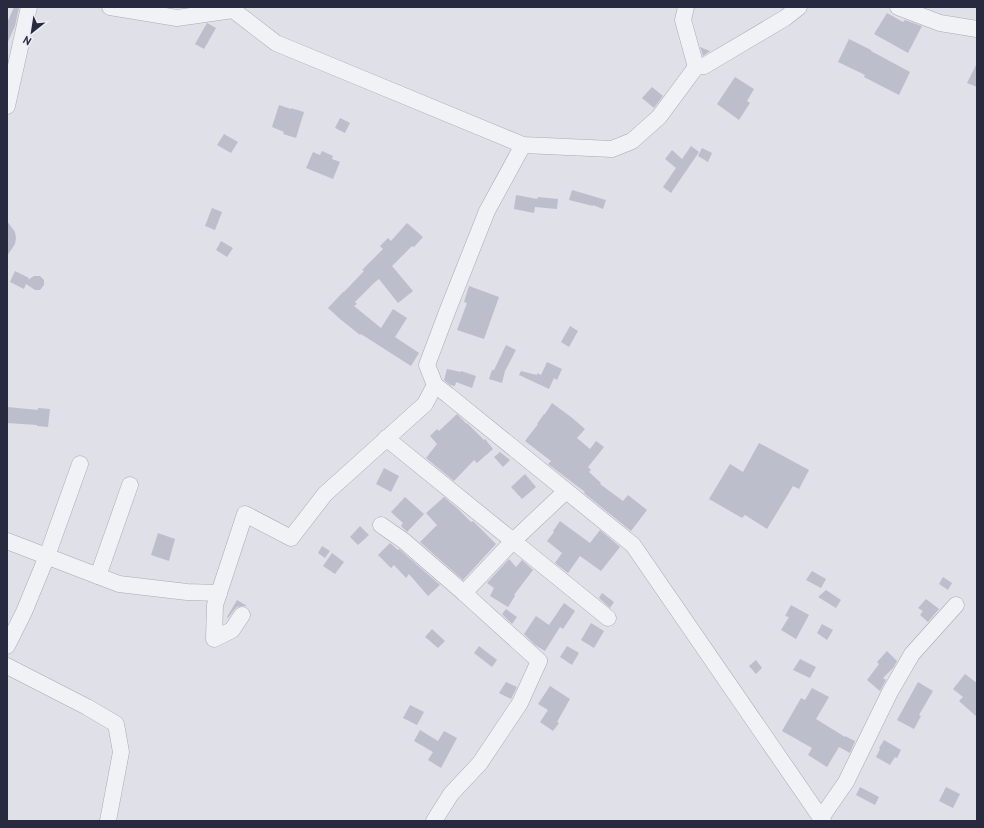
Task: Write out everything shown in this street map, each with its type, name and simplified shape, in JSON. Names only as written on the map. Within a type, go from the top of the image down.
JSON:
[{"type":"street","points":[[7,106],[29,7],[32,7]]},
{"type":"street","points":[[110,7],[177,18],[233,10],[276,43],[522,145],[612,149],[632,141],[659,117],[696,68],[704,66],[785,18],[799,7]]},
{"type":"street","points":[[686,7],[683,20],[696,68]]},
{"type":"street","points":[[898,7],[940,23],[977,29]]},
{"type":"street","points":[[522,145],[487,211],[427,365],[435,385],[633,545],[822,820],[846,782],[890,692],[912,654],[956,605]]},
{"type":"street","points":[[242,615],[232,630],[214,640],[215,605],[245,514],[291,538],[325,494],[425,404],[435,385]]},
{"type":"street","points":[[386,438],[608,618]]},
{"type":"street","points":[[7,646],[24,612],[47,556],[80,464]]},
{"type":"street","points":[[98,576],[130,485]]},
{"type":"street","points":[[464,593],[513,541],[566,490]]},
{"type":"street","points":[[380,525],[404,541],[539,661],[516,710],[480,763],[451,794],[434,821]]},
{"type":"street","points":[[7,541],[119,584],[187,592],[219,593]]},
{"type":"street","points":[[7,666],[88,707],[116,724],[121,752],[108,821]]},
{"type":"building","points":[[14,7],[19,8],[15,26],[7,44],[7,23]]},
{"type":"building","points":[[887,13],[903,22],[905,20],[922,26],[908,53],[874,34]]},
{"type":"building","points":[[207,23],[216,28],[204,49],[195,44]]},
{"type":"building","points":[[849,39],[910,72],[899,95],[864,77],[865,75],[838,62]]},
{"type":"building","points":[[700,47],[710,51],[703,56]]},
{"type":"building","points":[[977,63],[977,87],[967,83]]},
{"type":"building","points":[[735,77],[754,89],[747,101],[750,103],[739,120],[717,104]]},
{"type":"building","points":[[652,87],[663,96],[654,108],[642,98]]},
{"type":"building","points":[[279,105],[304,112],[296,138],[283,134],[284,132],[272,127]]},
{"type":"building","points":[[340,118],[350,123],[345,133],[335,128]]},
{"type":"building","points":[[224,134],[238,142],[231,153],[217,145]]},
{"type":"building","points":[[691,146],[699,152],[671,193],[663,187],[676,168],[665,159],[672,150],[682,159]]},
{"type":"building","points":[[702,148],[712,153],[708,162],[698,156]]},
{"type":"building","points":[[322,151],[333,156],[332,159],[340,162],[333,179],[306,168],[313,152],[320,155]]},
{"type":"building","points":[[572,190],[606,200],[603,209],[593,205],[569,200]]},
{"type":"building","points":[[516,195],[537,199],[538,197],[558,199],[557,209],[535,207],[534,213],[514,209]]},
{"type":"building","points":[[212,208],[222,212],[215,230],[205,226]]},
{"type":"building","points":[[7,221],[15,232],[16,238],[15,244],[7,256]]},
{"type":"building","points":[[407,223],[423,237],[392,266],[413,291],[398,303],[379,279],[355,302],[357,304],[354,306],[381,328],[393,309],[407,318],[395,337],[419,353],[411,366],[361,334],[360,335],[328,308],[383,249],[380,246],[388,238],[391,241]]},
{"type":"building","points":[[221,241],[233,248],[227,257],[216,250]]},
{"type":"building","points":[[15,271],[29,278],[28,280],[34,276],[40,276],[44,280],[44,285],[40,290],[35,290],[26,284],[24,289],[10,282]]},
{"type":"building","points":[[469,286],[499,297],[484,339],[457,330],[467,303],[464,302]]},
{"type":"building","points":[[570,326],[578,331],[569,347],[561,342]]},
{"type":"building","points":[[506,345],[516,350],[505,371],[502,383],[489,379],[492,370],[494,370]]},
{"type":"building","points":[[547,362],[562,369],[557,380],[554,378],[549,389],[519,375],[521,371],[541,375]]},
{"type":"building","points":[[447,369],[461,371],[476,376],[472,388],[456,382],[455,386],[450,385],[444,380]]},
{"type":"building","points":[[552,403],[585,429],[577,438],[590,449],[596,441],[604,447],[588,467],[591,470],[589,472],[601,483],[600,484],[623,501],[628,495],[647,510],[631,531],[584,493],[585,492],[548,464],[551,461],[525,441]]},
{"type":"building","points":[[7,407],[38,410],[38,408],[50,409],[48,427],[7,423]]},
{"type":"building","points":[[457,414],[484,440],[485,439],[493,449],[477,463],[474,460],[454,481],[426,458],[437,444],[430,436],[437,429],[439,431]]},
{"type":"building","points":[[759,443],[809,470],[799,489],[793,486],[767,529],[745,515],[742,518],[709,499],[730,464],[743,472]]},
{"type":"building","points":[[500,452],[510,460],[503,467],[494,457]]},
{"type":"building","points":[[384,468],[399,476],[391,492],[376,484]]},
{"type":"building","points":[[525,474],[536,487],[522,499],[511,487]]},
{"type":"building","points":[[405,497],[424,514],[407,532],[401,526],[403,523],[391,512]]},
{"type":"building","points":[[444,497],[471,522],[473,521],[496,544],[463,580],[420,542],[437,525],[426,513]]},
{"type":"building","points":[[560,521],[590,543],[600,530],[620,547],[601,571],[580,556],[568,573],[555,563],[562,553],[547,541]]},
{"type":"building","points":[[360,526],[369,535],[358,545],[350,537]]},
{"type":"building","points":[[158,533],[175,539],[169,561],[151,555]]},
{"type":"building","points":[[390,543],[440,585],[428,596],[409,574],[406,578],[394,565],[391,568],[378,555]]},
{"type":"building","points":[[322,546],[330,551],[325,558],[318,553]]},
{"type":"building","points":[[332,553],[344,562],[335,574],[323,566]]},
{"type":"building","points":[[509,559],[516,567],[522,560],[533,570],[514,595],[515,596],[508,607],[490,596],[494,588],[487,583]]},
{"type":"building","points":[[812,571],[826,579],[821,588],[806,580]]},
{"type":"building","points":[[943,577],[952,583],[948,590],[939,584]]},
{"type":"building","points":[[826,590],[841,600],[836,608],[818,597]]},
{"type":"building","points":[[602,593],[614,602],[610,608],[599,598]]},
{"type":"building","points":[[926,599],[939,609],[928,622],[920,615],[923,611],[918,608]]},
{"type":"building","points":[[237,600],[247,606],[237,607],[228,618],[227,617]]},
{"type":"building","points":[[564,603],[575,611],[563,629],[560,627],[545,651],[535,645],[524,634],[536,616],[549,625]]},
{"type":"building","points":[[791,605],[809,615],[796,639],[781,630],[789,617],[785,616]]},
{"type":"building","points":[[506,609],[517,617],[512,624],[502,614]]},
{"type":"building","points":[[591,623],[604,631],[594,648],[581,640]]},
{"type":"building","points":[[822,624],[833,630],[827,640],[817,633]]},
{"type":"building","points":[[432,629],[445,641],[438,648],[425,637]]},
{"type":"building","points":[[479,646],[497,660],[492,667],[474,653]]},
{"type":"building","points":[[567,646],[579,653],[572,665],[560,657]]},
{"type":"building","points":[[887,651],[897,661],[893,668],[883,678],[886,680],[880,691],[867,680],[879,664],[877,662]]},
{"type":"building","points":[[800,659],[816,667],[810,678],[793,670]]},
{"type":"building","points":[[756,660],[762,668],[756,674],[749,666]]},
{"type":"building","points":[[965,674],[977,683],[977,717],[959,701],[963,697],[953,689]]},
{"type":"building","points":[[506,682],[517,687],[511,699],[499,693]]},
{"type":"building","points":[[918,682],[933,691],[919,715],[921,716],[914,729],[897,720]]},
{"type":"building","points":[[550,686],[570,699],[557,722],[559,723],[553,731],[540,722],[548,710],[538,704]]},
{"type":"building","points":[[812,688],[829,697],[816,719],[845,737],[855,741],[850,753],[839,747],[827,767],[808,755],[812,748],[782,731],[801,698],[805,700]]},
{"type":"building","points":[[410,705],[424,712],[417,725],[403,718]]},
{"type":"building","points":[[420,730],[438,741],[444,731],[457,738],[441,768],[428,760],[433,752],[414,741]]},
{"type":"building","points":[[884,740],[901,750],[897,758],[895,757],[890,765],[876,757]]},
{"type":"building","points":[[860,787],[879,797],[875,805],[856,795]]},
{"type":"building","points":[[946,787],[960,794],[953,808],[939,801]]}]
